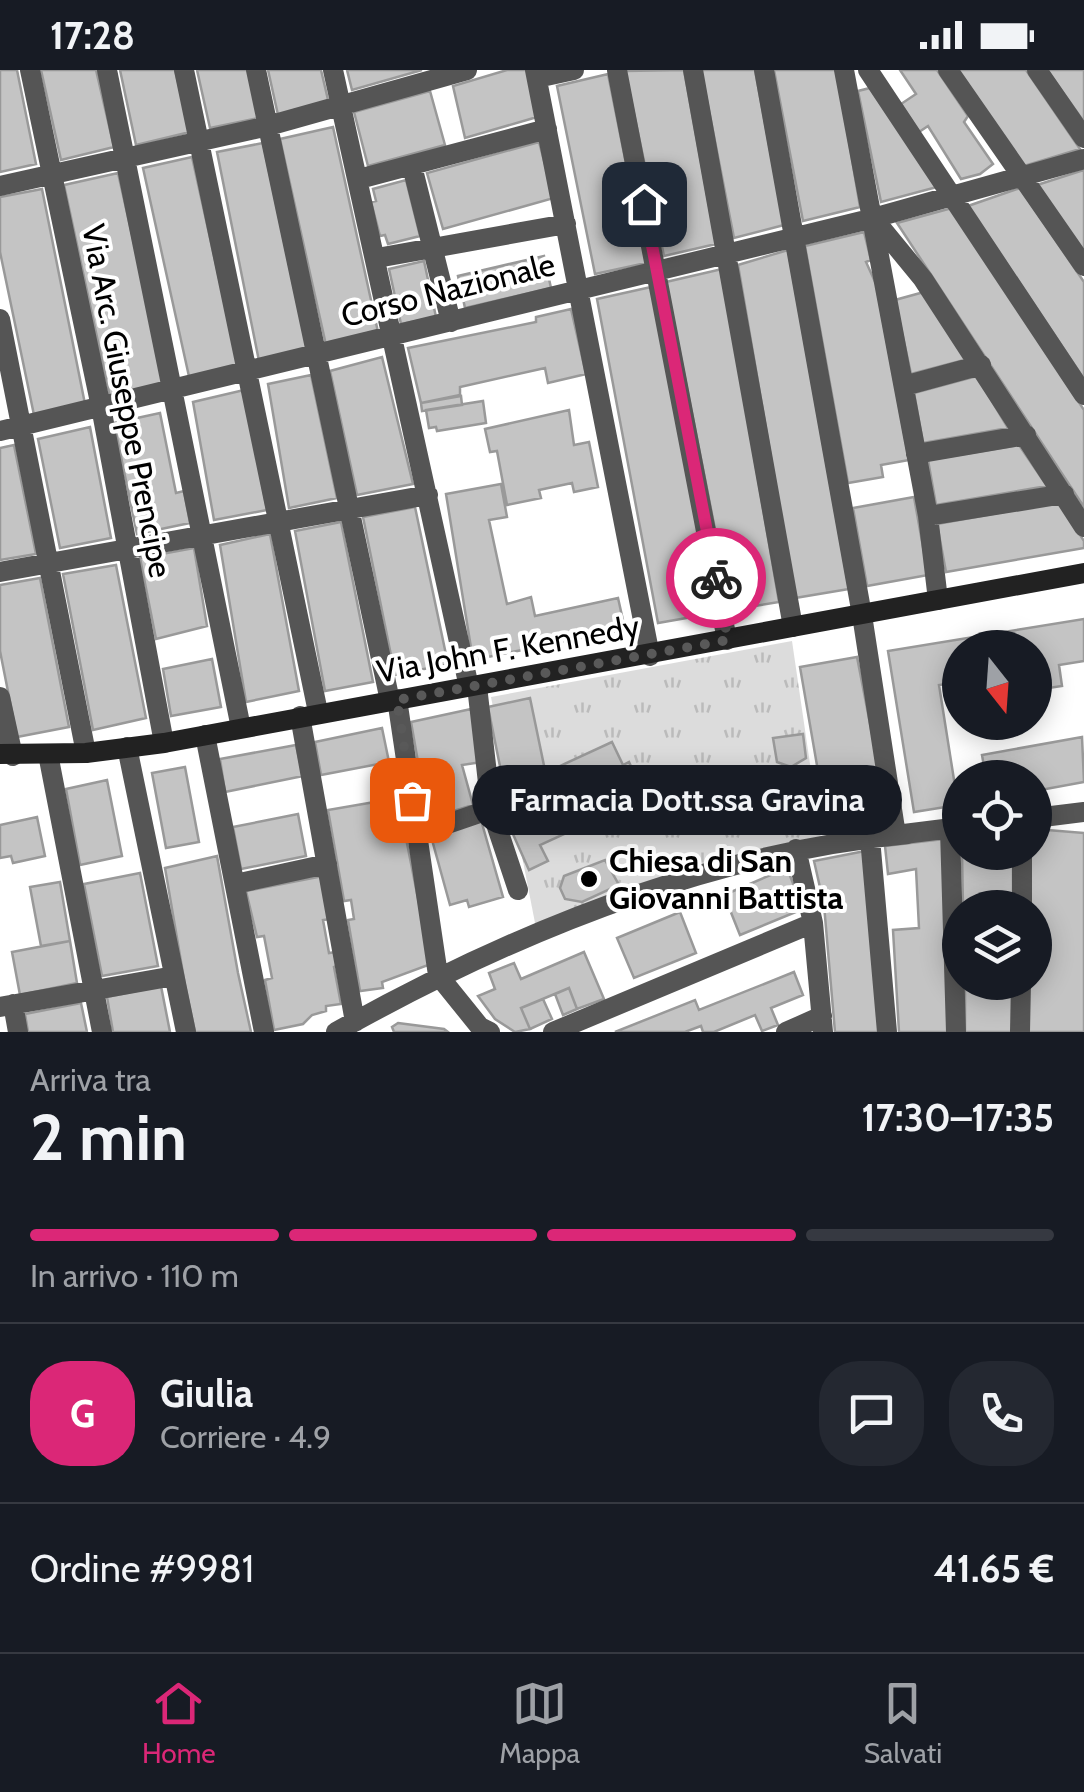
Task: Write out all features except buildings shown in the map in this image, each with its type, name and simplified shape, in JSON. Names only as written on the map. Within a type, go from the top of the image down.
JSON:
[{"type":"main road","name":"Via John F. Kennedy","points":[[6,755],[86,753],[164,743],[1084,573]]},
{"type":"street","name":"Via Arc. Giuseppe Prencipe","points":[[30,70],[102,406],[164,743]]},
{"type":"street","points":[[107,70],[176,390],[241,728]]},
{"type":"street","points":[[184,70],[280,521],[309,714],[346,1027],[438,975],[652,890],[796,849],[942,830]]},
{"type":"street","points":[[256,70],[393,700],[418,834],[438,975],[480,1027],[490,1032]]},
{"type":"street","points":[[333,70],[473,686],[491,809],[518,890]]},
{"type":"street","points":[[0,186],[268,126],[467,70]]},
{"type":"street","points":[[574,70],[536,74],[650,656]]},
{"type":"street","points":[[617,70],[728,640]]},
{"type":"street","points":[[694,70],[794,628]]},
{"type":"street","points":[[764,70],[862,616],[896,835]]},
{"type":"street","points":[[844,70],[928,516],[938,600]]},
{"type":"street","points":[[868,70],[1084,395]]},
{"type":"street","points":[[948,70],[1084,266]]},
{"type":"street","points":[[1037,70],[1084,138]]},
{"type":"street","points":[[359,179],[547,129]]},
{"type":"street","name":"Corso Nazionale","points":[[0,431],[872,219],[1084,158]]},
{"type":"street","points":[[412,166],[451,322]]},
{"type":"street","points":[[872,219],[923,279],[1084,527]]},
{"type":"street","points":[[377,258],[566,224]]},
{"type":"street","points":[[0,319],[86,753]]},
{"type":"street","points":[[904,386],[980,365]]},
{"type":"street","points":[[916,454],[1026,435]]},
{"type":"street","points":[[928,516],[1064,494]]},
{"type":"street","points":[[0,572],[428,495]]},
{"type":"street","points":[[0,697],[6,755]]},
{"type":"street","points":[[206,735],[264,1032]]},
{"type":"street","points":[[127,747],[186,1032]]},
{"type":"street","points":[[48,754],[102,1032]]},
{"type":"street","points":[[418,834],[491,809]]},
{"type":"street","points":[[1052,817],[1084,812]]},
{"type":"street","points":[[1052,821],[1084,822]]},
{"type":"street","points":[[870,838],[887,1032]]},
{"type":"street","points":[[786,1032],[823,1024],[813,923],[796,849]]},
{"type":"street","points":[[235,884],[327,864]]},
{"type":"street","points":[[956,1032],[957,870]]},
{"type":"street","points":[[553,1032],[813,923]]},
{"type":"street","points":[[18,1032],[6,1006],[174,976]]},
{"type":"street","points":[[1020,1032],[1021,1000]]},
{"type":"green space","points":[[792,641],[821,839],[536,928],[491,697]]},
{"type":"way so far","points":[[412,800],[397,700],[728,640],[716,578]]},
{"type":"place","name":"Farmacia Dott.ssa Gravina","points":[[412,800]]},
{"type":"place","name":"Chiesa di San Giovanni Battista","points":[[589,879]]},
{"type":"route","points":[[644,204],[716,578]]}]
